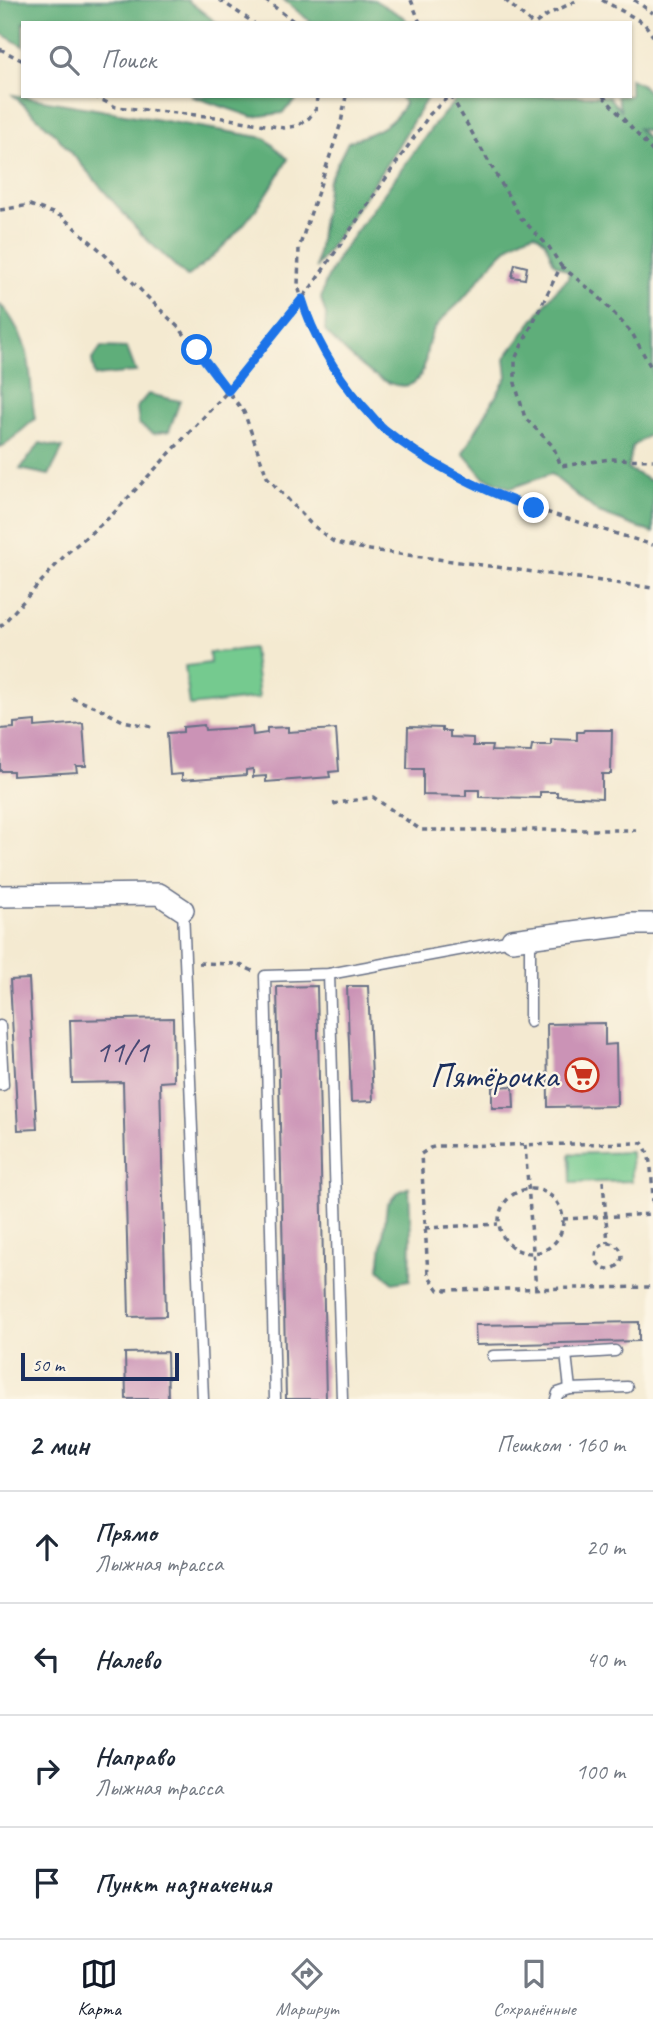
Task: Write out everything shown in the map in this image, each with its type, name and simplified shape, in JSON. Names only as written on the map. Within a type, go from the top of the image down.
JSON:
[{"type":"street","points":[[0,896],[159,894],[183,910]]},
{"type":"street","points":[[521,939],[633,923],[653,924]]},
{"type":"lane","points":[[183,910],[203,1399]]},
{"type":"lane","points":[[275,1399],[265,976],[329,974],[521,939],[530,1022]]},
{"type":"lane","points":[[329,974],[342,1399]]},
{"type":"lane","points":[[0,1026],[3,1086],[0,1086]]},
{"type":"lane","points":[[492,1356],[615,1351]]},
{"type":"lane","points":[[566,1354],[570,1389]]},
{"type":"lane","points":[[556,1399],[558,1394],[570,1389],[627,1387]]},
{"type":"path","points":[[220,0],[251,21]]},
{"type":"path","points":[[265,0],[293,21]]},
{"type":"path","points":[[411,0],[419,21]]},
{"type":"path","points":[[505,0],[528,21]]},
{"type":"path","points":[[539,21],[578,0]]},
{"type":"path","points":[[602,0],[644,23],[653,36]]},
{"type":"path","points":[[634,0],[653,13]]},
{"type":"path","points":[[0,49],[21,60]]},
{"type":"path","points":[[98,98],[116,107],[217,117],[284,128],[298,126],[309,118],[316,109],[317,98]]},
{"type":"path","points":[[346,98],[341,123],[299,248],[298,286],[310,327],[331,363],[382,428],[441,466],[510,501],[653,545]]},
{"type":"path","points":[[0,627],[67,553],[111,516],[228,391],[302,299],[430,114],[448,98]]},
{"type":"path","points":[[451,98],[521,218],[549,247],[561,266],[597,295],[632,333],[653,371]]},
{"type":"path","points":[[605,98],[653,152]]},
{"type":"path","points":[[0,210],[30,205],[61,216],[100,250],[181,330],[244,412],[267,477],[310,523],[335,543],[383,552],[653,588]]},
{"type":"path","points":[[561,266],[515,359],[514,383],[525,418],[553,446],[561,466],[611,459],[653,460]]},
{"type":"path","points":[[72,698],[123,721],[152,727]]},
{"type":"path","points":[[333,804],[373,797],[421,830],[636,830]]},
{"type":"path","points":[[185,962],[238,964],[265,976]]},
{"type":"path","points":[[653,1203],[649,1156],[642,1143],[437,1146],[425,1150],[420,1158],[428,1275],[439,1290],[653,1287]]},
{"type":"path","points":[[525,1145],[536,1290]]},
{"type":"path","points":[[603,1181],[608,1243]]},
{"type":"path","points":[[528,1189],[538,1190],[556,1200],[563,1219],[562,1229],[552,1246],[533,1254],[514,1249],[500,1234],[498,1224],[503,1204],[510,1196],[528,1189]]},
{"type":"path","points":[[563,1219],[653,1214]]},
{"type":"path","points":[[425,1228],[498,1224]]},
{"type":"path","points":[[608,1243],[619,1247],[622,1258],[616,1268],[610,1270],[604,1269],[596,1260],[598,1248],[608,1243]]},
{"type":"green space","points":[[0,0],[187,0],[214,21],[21,21],[21,45],[0,33]]},
{"type":"green space","points":[[284,0],[374,0],[406,21],[310,21]]},
{"type":"green space","points":[[632,80],[641,84],[653,97],[653,133],[637,128],[653,144],[653,432],[632,447],[628,469],[653,482],[653,533],[599,513],[551,474],[511,488],[483,477],[463,453],[507,377],[505,358],[568,278],[569,272],[554,263],[545,241],[535,233],[523,237],[503,252],[462,300],[439,322],[430,336],[422,372],[413,383],[401,386],[387,382],[358,363],[325,331],[326,315],[321,299],[325,283],[340,254],[433,126],[457,98],[610,98],[621,111],[618,98],[632,98]]},
{"type":"green space","points":[[13,95],[265,138],[288,159],[244,224],[217,252],[187,277],[143,236],[56,135]]},
{"type":"green space","points":[[197,98],[296,98],[282,113],[253,117]]},
{"type":"green space","points":[[401,98],[427,98],[392,156],[316,268],[328,182],[348,142],[381,128],[400,112],[405,104]]},
{"type":"green space","points":[[0,305],[13,322],[27,352],[35,419],[0,447]]},
{"type":"green space","points":[[101,347],[127,348],[136,372],[95,376],[92,360]]},
{"type":"green space","points":[[148,394],[180,401],[169,431],[153,434],[139,424],[137,407]]},
{"type":"green space","points":[[40,443],[63,448],[49,475],[20,469]]},
{"type":"green space","points":[[253,648],[259,698],[190,706],[185,666],[210,663],[209,653]]},
{"type":"green space","points":[[631,1152],[632,1181],[571,1183],[570,1154]]},
{"type":"green space","points":[[409,1187],[410,1280],[393,1283],[379,1269],[387,1205],[397,1193]]},
{"type":"building","points":[[515,264],[527,267],[525,279],[512,277]]},
{"type":"building","points":[[35,721],[35,727],[83,723],[86,766],[76,766],[77,772],[13,776],[13,771],[0,771],[0,729],[14,728],[14,723]]},
{"type":"building","points":[[204,725],[205,730],[252,727],[253,735],[267,733],[267,728],[288,727],[288,732],[336,729],[339,771],[329,772],[330,777],[266,782],[266,776],[253,777],[253,769],[246,770],[246,775],[182,780],[182,774],[170,775],[167,733],[183,732],[183,727]]},
{"type":"building","points":[[408,727],[442,728],[442,731],[450,731],[450,737],[473,738],[473,746],[492,746],[491,751],[531,752],[532,745],[551,745],[551,739],[577,740],[577,732],[584,730],[612,730],[611,774],[602,774],[602,798],[557,796],[557,792],[540,792],[540,798],[479,797],[479,790],[466,790],[466,796],[423,795],[423,769],[407,769]]},
{"type":"building","points":[[29,979],[37,1129],[18,1130],[10,980]]},
{"type":"building","points":[[317,986],[326,1399],[286,1399],[277,987]]},
{"type":"building","points":[[347,986],[368,986],[373,1101],[351,1102]]},
{"type":"building","points":[[173,1018],[174,1081],[160,1082],[166,1316],[129,1317],[123,1082],[72,1083],[70,1020]]},
{"type":"building","name":"Пятёрочка","points":[[605,1023],[605,1045],[616,1044],[617,1106],[548,1107],[547,1024]]},
{"type":"building","points":[[513,1086],[514,1108],[492,1108],[492,1087]]},
{"type":"building","points":[[639,1322],[639,1341],[476,1345],[475,1325]]},
{"type":"building","points":[[167,1352],[168,1399],[126,1399],[125,1353]]},
{"type":"place","name":"Пятёрочка","points":[[582,1075]]},
{"type":"route","points":[[197,350],[228,391],[302,299],[310,327],[331,363],[382,428],[441,466],[510,501],[534,508]]}]
